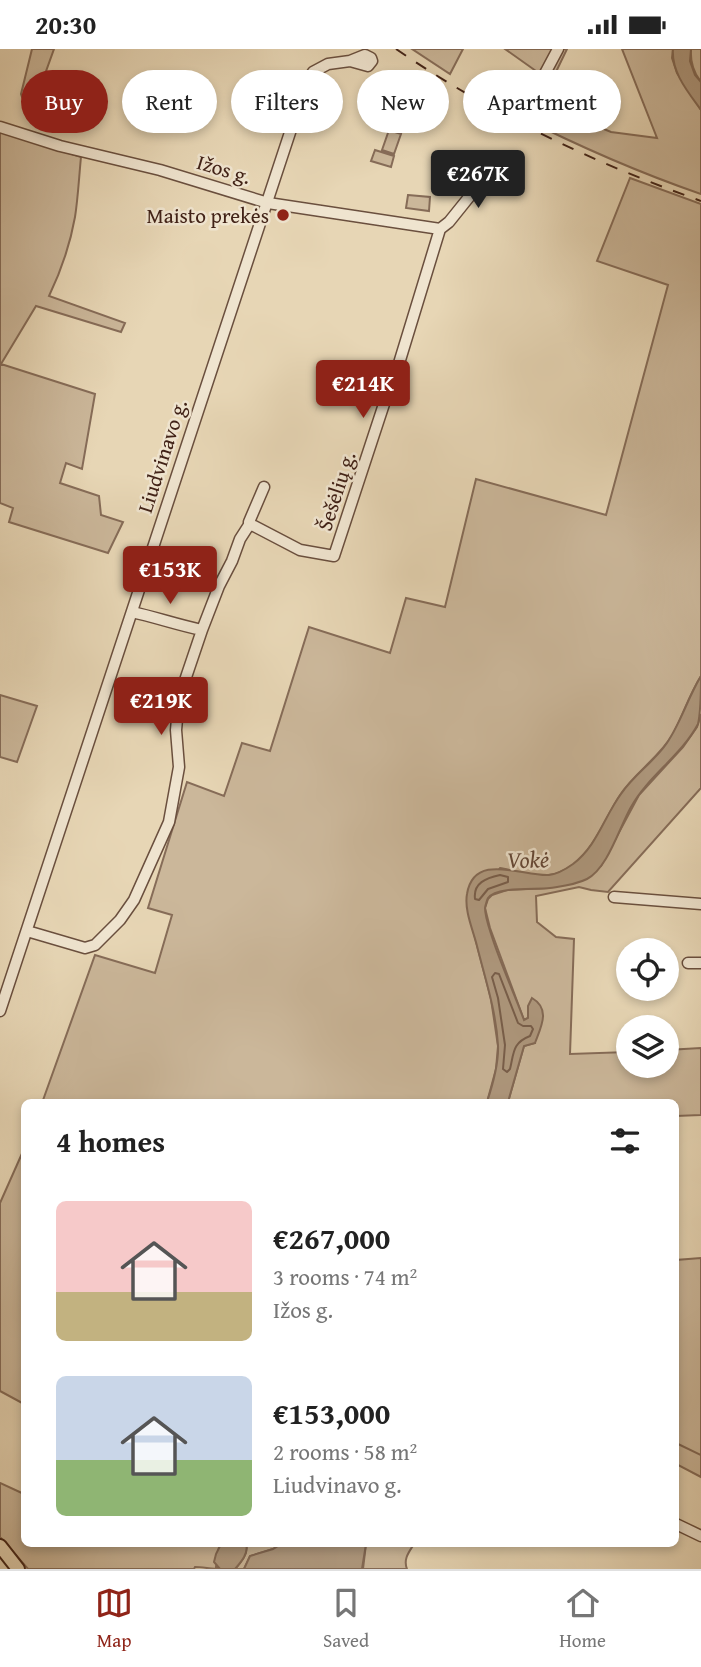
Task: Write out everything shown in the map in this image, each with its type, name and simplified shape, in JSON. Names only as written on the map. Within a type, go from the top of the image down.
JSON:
[{"type":"main road","points":[[0,1546],[18,1569]]},
{"type":"street","points":[[546,70],[558,49]]},
{"type":"street","name":"Liudvinavo g.","points":[[0,1011],[299,103],[310,76],[328,64],[350,61]]},
{"type":"street","name":"Ižos g.","points":[[0,127],[60,146],[151,167],[268,203],[440,229]]},
{"type":"street","points":[[440,229],[449,222],[494,166]]},
{"type":"street","name":"Šešėlių g.","points":[[249,525],[300,550],[334,556],[393,383],[440,229]]},
{"type":"street","points":[[27,931],[85,948],[95,945],[120,920],[134,899],[172,812],[179,767],[176,712],[179,698],[202,630],[264,487]]},
{"type":"street","points":[[132,612],[202,630]]},
{"type":"street","points":[[614,897],[701,904]]},
{"type":"street","points":[[688,963],[701,963]]},
{"type":"street","points":[[679,1525],[701,1536]]},
{"type":"shaded area","points":[[32,49],[54,49],[46,70],[27,70]]},
{"type":"shaded area","points":[[412,49],[463,49],[450,74],[449,70],[444,70]]},
{"type":"shaded area","points":[[505,49],[567,49],[557,70],[535,70]]},
{"type":"shaded area","points":[[622,49],[673,49],[672,58],[677,73],[701,110],[701,194],[654,177],[555,133],[619,133],[657,138]]},
{"type":"shaded area","points":[[691,49],[701,49],[701,82],[693,67]]},
{"type":"shaded area","points":[[0,131],[81,157],[73,227],[65,258],[49,296],[125,323],[121,332],[36,306],[1,364],[95,394],[82,469],[66,463],[60,483],[99,496],[101,515],[123,522],[108,553],[9,522],[13,508],[0,503]]},
{"type":"shaded area","points":[[388,133],[401,134],[394,154],[382,150]]},
{"type":"shaded area","points":[[375,150],[394,156],[391,167],[371,161]]},
{"type":"shaded area","points":[[630,178],[701,204],[701,676],[673,734],[626,787],[580,859],[552,875],[500,868],[468,911],[491,999],[498,1046],[496,1069],[488,1099],[43,1099],[95,955],[155,973],[172,915],[148,908],[187,782],[224,796],[242,743],[270,751],[309,627],[390,653],[406,598],[445,607],[476,479],[606,515],[668,285],[597,261]]},
{"type":"shaded area","points":[[408,195],[430,197],[429,211],[406,208]]},
{"type":"shaded area","points":[[0,695],[37,706],[17,762],[0,757]]},
{"type":"shaded area","points":[[701,714],[701,788],[608,892],[579,887],[536,896],[537,922],[556,937],[574,939],[570,1054],[616,1052],[616,1078],[679,1078],[679,1049],[701,1048],[701,1115],[679,1116],[679,1099],[509,1099],[524,1046],[535,1043],[528,1006],[528,1018],[524,1020],[490,928],[485,908],[488,899],[507,890],[548,888],[601,866],[639,795],[683,747],[697,727]]},
{"type":"shaded area","points":[[21,1156],[21,1402],[0,1391],[0,1203]]},
{"type":"shaded area","points":[[701,1258],[701,1477],[679,1466],[679,1260]]},
{"type":"shaded area","points":[[0,1483],[21,1493],[21,1547],[219,1547],[216,1567],[220,1569],[28,1569],[0,1537]]},
{"type":"shaded area","points":[[247,1547],[276,1547],[250,1556],[244,1569],[235,1569]]},
{"type":"shaded area","points":[[366,1547],[412,1547],[406,1559],[407,1569],[363,1569]]},
{"type":"water","points":[[673,49],[691,49],[690,61],[701,82],[701,110],[678,74]]},
{"type":"water","points":[[701,676],[698,724],[683,746],[638,796],[607,857],[594,874],[573,884],[508,890],[488,898],[485,908],[488,924],[524,1020],[528,1018],[528,1006],[532,998],[541,1007],[543,1019],[535,1043],[524,1046],[509,1099],[488,1099],[497,1067],[498,1045],[490,995],[468,913],[466,900],[472,881],[479,873],[489,870],[552,874],[568,868],[581,857],[626,788],[670,739]]},
{"type":"water","points":[[220,1547],[247,1547],[235,1569],[220,1569],[214,1562]]},
{"type":"water","points":[[366,1547],[362,1569],[244,1569],[250,1556],[273,1549]]},
{"type":"waterway","points":[[679,1444],[701,1455]]},
{"type":"railway","points":[[396,49],[469,95],[544,135],[621,170],[701,201]]},
{"type":"place","name":"Maisto prekės","points":[[283,215]]},
{"type":"water label","name":"Vokė","points":[[528,859]]}]
